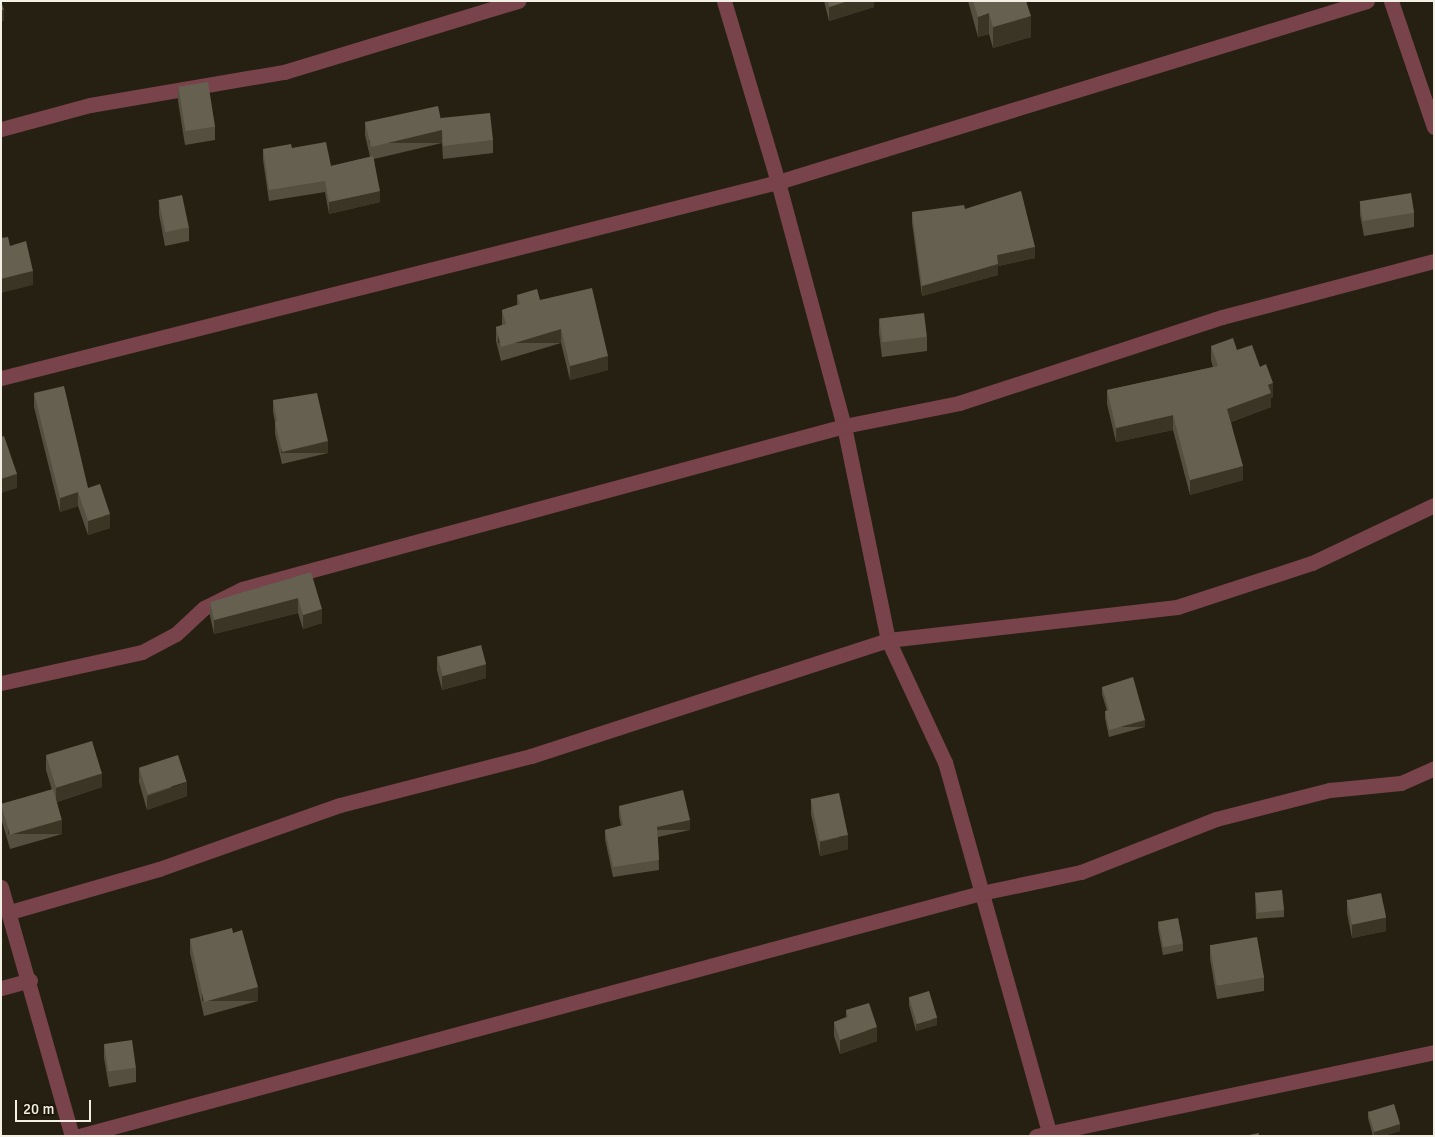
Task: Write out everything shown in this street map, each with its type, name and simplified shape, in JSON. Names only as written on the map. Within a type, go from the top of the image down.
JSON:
[{"type":"street","points":[[724,1],[778,182],[844,426],[888,640],[945,762],[1045,1134],[1148,1114],[1434,1052]]},
{"type":"street","points":[[1,378],[778,182],[1367,1]]},
{"type":"street","points":[[1391,1],[1434,127]]},
{"type":"street","points":[[1,129],[90,104],[284,72],[511,2]]},
{"type":"street","points":[[1,683],[142,652],[176,634],[204,608],[242,589],[844,426],[959,403],[1222,317],[1434,262]]},
{"type":"street","points":[[10,912],[159,870],[340,805],[531,756],[888,640],[1177,607],[1312,563],[1434,505]]},
{"type":"street","points":[[79,1136],[981,893],[1082,872],[1216,818],[1330,790],[1401,783],[1434,768]]},
{"type":"street","points":[[1,887],[30,980],[72,1136]]},
{"type":"street","points":[[1,988],[30,980]]},
{"type":"building","points":[[828,1],[848,1],[829,7]]},
{"type":"building","points":[[973,1],[1026,1],[1031,16],[993,27],[989,13],[978,17]]},
{"type":"building","points":[[208,82],[215,126],[185,131],[178,87]]},
{"type":"building","points":[[438,106],[441,120],[441,118],[490,113],[493,140],[443,146],[442,130],[371,147],[365,122]]},
{"type":"building","points":[[326,142],[331,166],[373,156],[380,191],[329,202],[325,181],[269,190],[263,149],[291,144],[292,148]]},
{"type":"building","points":[[1021,191],[1035,247],[997,255],[998,264],[922,286],[912,212],[964,205],[965,209]]},
{"type":"building","points":[[1411,193],[1414,213],[1363,221],[1360,201]]},
{"type":"building","points":[[182,195],[189,227],[165,232],[159,200]]},
{"type":"building","points":[[8,237],[10,246],[26,241],[33,271],[1,279],[1,238]]},
{"type":"building","points":[[592,288],[608,356],[570,366],[561,329],[501,347],[496,327],[506,324],[502,310],[520,304],[517,295],[537,289],[540,300]]},
{"type":"building","points":[[924,313],[927,337],[882,342],[879,318]]},
{"type":"building","points":[[1233,338],[1237,350],[1252,345],[1260,367],[1266,364],[1273,383],[1268,385],[1271,393],[1227,409],[1243,466],[1190,480],[1173,415],[1116,428],[1107,390],[1218,366],[1211,346]]},
{"type":"building","points":[[64,386],[88,488],[100,484],[110,514],[88,521],[78,492],[60,498],[34,393]]},
{"type":"building","points":[[317,393],[328,441],[282,452],[275,422],[277,421],[273,400]]},
{"type":"building","points":[[4,436],[17,474],[1,479],[1,437]]},
{"type":"building","points":[[311,572],[322,609],[303,615],[298,598],[214,620],[210,602]]},
{"type":"building","points":[[481,645],[486,664],[443,676],[438,657]]},
{"type":"building","points":[[1133,677],[1145,720],[1109,730],[1105,711],[1109,710],[1102,687]]},
{"type":"building","points":[[92,741],[102,774],[56,788],[46,755]]},
{"type":"building","points":[[178,755],[187,782],[148,794],[139,768]]},
{"type":"building","points":[[53,789],[62,820],[10,835],[1,804]]},
{"type":"building","points":[[683,790],[690,820],[657,827],[659,860],[613,867],[605,830],[623,825],[619,806]]},
{"type":"building","points":[[839,793],[848,835],[820,841],[811,799]]},
{"type":"building","points":[[1282,890],[1284,910],[1257,913],[1255,893]]},
{"type":"building","points":[[1381,893],[1386,917],[1352,925],[1347,900]]},
{"type":"building","points":[[1178,918],[1183,944],[1163,947],[1158,922]]},
{"type":"building","points":[[232,928],[233,933],[242,930],[258,987],[204,1002],[190,939]]},
{"type":"building","points":[[1257,937],[1264,977],[1217,986],[1210,945]]},
{"type":"building","points":[[929,991],[937,1018],[917,1024],[909,997]]},
{"type":"building","points":[[869,1003],[877,1027],[840,1040],[834,1022],[848,1017],[846,1010]]},
{"type":"building","points":[[132,1040],[136,1068],[108,1072],[104,1044]]},
{"type":"building","points":[[1394,1104],[1400,1124],[1374,1132],[1368,1112]]},
{"type":"building","points":[[1259,1133],[1259,1136],[1244,1136]]}]
